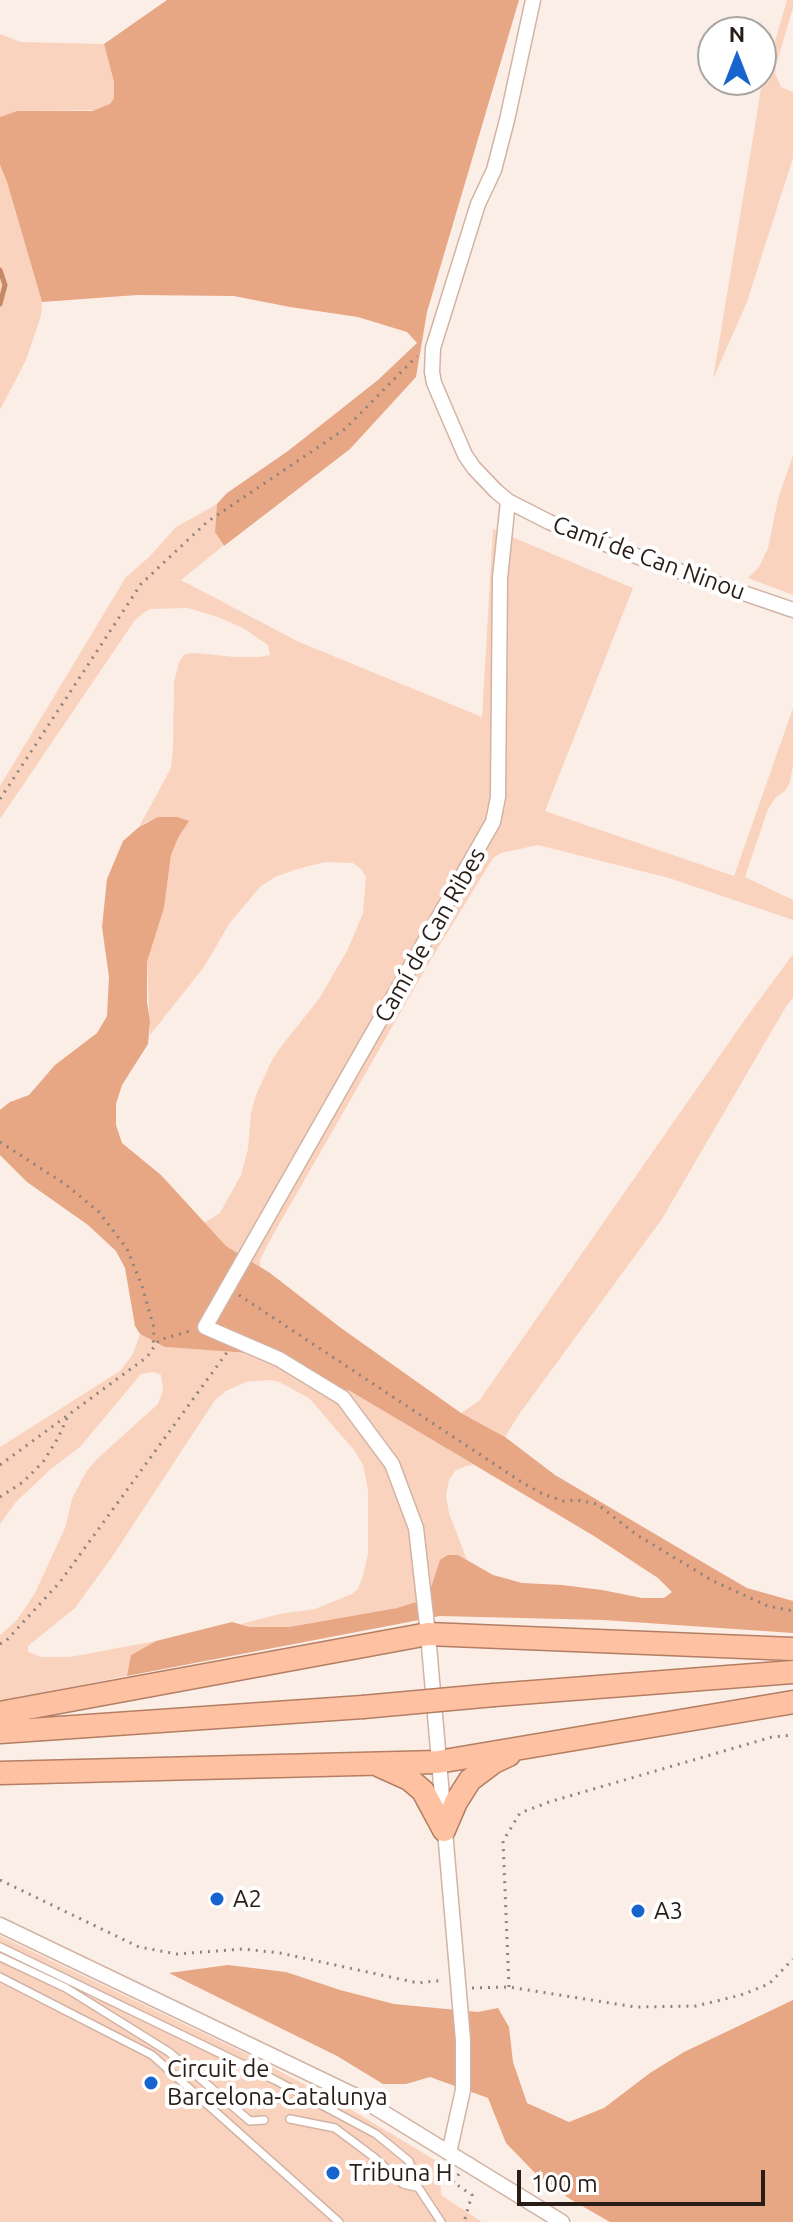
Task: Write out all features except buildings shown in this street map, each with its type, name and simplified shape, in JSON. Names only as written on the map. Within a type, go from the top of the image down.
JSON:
[{"type":"highway","points":[[0,1713],[428,1634],[793,1649]]},
{"type":"highway","points":[[0,1732],[363,1707],[793,1672]]},
{"type":"highway","points":[[0,1773],[438,1762],[793,1702]]},
{"type":"highway","points":[[444,1830],[470,1780],[494,1762],[524,1747]]},
{"type":"highway","points":[[371,1763],[409,1779],[423,1791],[444,1830]]},
{"type":"street","name":"Camí de Can Ninou","points":[[533,0],[494,170],[478,204],[437,336],[432,359],[434,383],[465,455],[484,481],[508,501],[549,522],[644,559],[793,610]]},
{"type":"street","name":"Camí de Can Ribes","points":[[205,1327],[493,822],[498,797],[500,578],[508,501]]},
{"type":"street","points":[[205,1327],[279,1359],[343,1398],[392,1464],[416,1528],[428,1634],[464,2064],[463,2090],[449,2153]]},
{"type":"street","points":[[0,1925],[358,2097],[562,2222]]},
{"type":"lane","points":[[0,1947],[234,2060],[376,2134],[409,2161],[418,2187],[441,2222]]},
{"type":"lane","points":[[0,1957],[66,1988],[169,2052],[250,2121],[264,2120]]},
{"type":"lane","points":[[0,1977],[152,2055],[339,2222]]},
{"type":"lane","points":[[290,2119],[335,2128],[403,2184],[416,2187]]},
{"type":"path","points":[[0,799],[141,584],[207,522],[345,429],[437,336]]},
{"type":"path","points":[[0,1142],[65,1184],[99,1212],[127,1249],[154,1328],[153,1349]]},
{"type":"path","points":[[228,1288],[523,1483],[563,1501],[597,1504],[637,1535],[713,1581],[768,1606],[793,1611]]},
{"type":"path","points":[[0,1465],[147,1357],[159,1340],[205,1327]]},
{"type":"path","points":[[0,1644],[60,1582],[236,1341]]},
{"type":"path","points":[[0,1497],[23,1482],[43,1462],[68,1415]]},
{"type":"path","points":[[509,1987],[503,1841],[520,1813],[757,1742],[793,1735]]},
{"type":"path","points":[[0,1880],[139,1947],[177,1954],[243,1949],[280,1953],[418,1983],[439,1980]]},
{"type":"path","points":[[481,1988],[509,1987],[635,2007],[696,2006],[741,1995],[769,1984],[793,1959]]},
{"type":"path","points":[[464,2222],[472,2195],[453,2182],[466,2164]]},
{"type":"shaded area","points":[[167,0],[519,0],[427,312],[416,377],[350,449],[224,546],[215,532],[217,504],[227,493],[288,451],[378,380],[417,343],[407,332],[358,317],[234,296],[137,295],[42,302],[0,165],[0,117],[17,111],[92,111],[110,104],[114,98],[114,82],[104,44]]},
{"type":"shaded area","points":[[787,0],[793,0],[777,62],[777,34]]},
{"type":"shaded area","points":[[0,34],[21,42],[104,44],[114,82],[114,98],[99,110],[17,111],[0,117]]},
{"type":"shaded area","points":[[777,78],[781,87],[793,92],[793,158],[747,302],[713,379],[760,96],[777,96]]},
{"type":"shaded area","points":[[0,165],[42,302],[41,316],[26,360],[0,410]]},
{"type":"shaded area","points":[[793,455],[793,595],[748,578],[759,567],[768,548],[778,499]]},
{"type":"shaded area","points":[[217,504],[215,532],[223,546],[181,580],[299,642],[482,717],[493,529],[633,588],[545,811],[734,876],[793,708],[790,782],[768,809],[745,877],[793,900],[793,920],[669,878],[538,845],[501,853],[493,858],[427,966],[269,1242],[260,1267],[226,1246],[204,1223],[220,1213],[241,1175],[248,1149],[251,1113],[272,1060],[319,999],[348,949],[363,913],[366,877],[353,863],[325,862],[275,877],[260,887],[229,924],[204,967],[150,1035],[147,962],[164,908],[171,855],[179,836],[148,821],[139,827],[171,768],[174,682],[179,662],[185,654],[194,653],[260,657],[270,655],[268,645],[243,628],[188,608],[150,609],[142,614],[0,819],[0,786],[126,577],[176,527]]},
{"type":"shaded area","points":[[158,817],[177,817],[189,821],[171,855],[164,908],[147,962],[148,1044],[122,1085],[116,1104],[116,1125],[122,1143],[161,1175],[226,1246],[270,1273],[461,1413],[505,1437],[555,1475],[747,1588],[793,1601],[793,1633],[603,1620],[440,1616],[127,1676],[131,1655],[156,1641],[232,1622],[250,1627],[289,1627],[416,1602],[431,1587],[440,1560],[448,1555],[458,1555],[493,1575],[522,1583],[602,1590],[642,1598],[664,1598],[672,1592],[658,1578],[594,1536],[350,1391],[300,1378],[248,1353],[165,1347],[140,1334],[135,1326],[125,1268],[116,1251],[88,1225],[27,1182],[0,1155],[0,1110],[10,1102],[29,1095],[55,1065],[97,1033],[107,1016],[109,977],[102,927],[107,879],[123,841],[139,827]]},
{"type":"shaded area","points":[[793,954],[793,998],[662,1219],[505,1437],[461,1413],[479,1401]]},
{"type":"shaded area","points":[[140,1334],[165,1347],[248,1353],[300,1378],[350,1391],[474,1465],[455,1471],[449,1480],[446,1496],[449,1513],[467,1560],[458,1555],[449,1555],[437,1569],[431,1587],[416,1602],[397,1608],[289,1627],[250,1627],[241,1624],[315,1609],[352,1594],[358,1589],[368,1554],[368,1490],[363,1465],[354,1450],[309,1398],[279,1382],[246,1382],[215,1400],[75,1608],[28,1646],[28,1652],[41,1657],[70,1657],[156,1641],[131,1655],[127,1676],[0,1701],[0,1635],[17,1620],[35,1593],[65,1528],[72,1499],[86,1472],[158,1404],[163,1390],[161,1375],[154,1372],[141,1374],[80,1447],[16,1502],[0,1524],[0,1447],[120,1371],[133,1354]]},
{"type":"shaded area","name":"Circuit de Barcelona-Catalunya","points":[[0,1936],[257,2059],[345,2106],[440,2163],[441,2195],[482,2222],[0,2222]]},
{"type":"shaded area","points":[[228,1965],[286,1972],[394,2004],[478,2012],[498,2008],[509,2027],[513,2062],[527,2103],[569,2122],[604,2108],[684,2052],[793,2000],[793,2222],[610,2222],[570,2199],[535,2173],[506,2143],[488,2098],[430,2077],[406,2084],[383,2084],[337,2056],[169,1973]]},
{"type":"waterway","points":[[0,270],[5,285],[0,304]]},
{"type":"place","name":"A2","points":[[217,1899]]},
{"type":"place","name":"A3","points":[[638,1911]]},
{"type":"place","name":"Circuit de Barcelona-Catalunya","points":[[151,2083]]},
{"type":"place","name":"Tribuna H","points":[[333,2173]]}]
